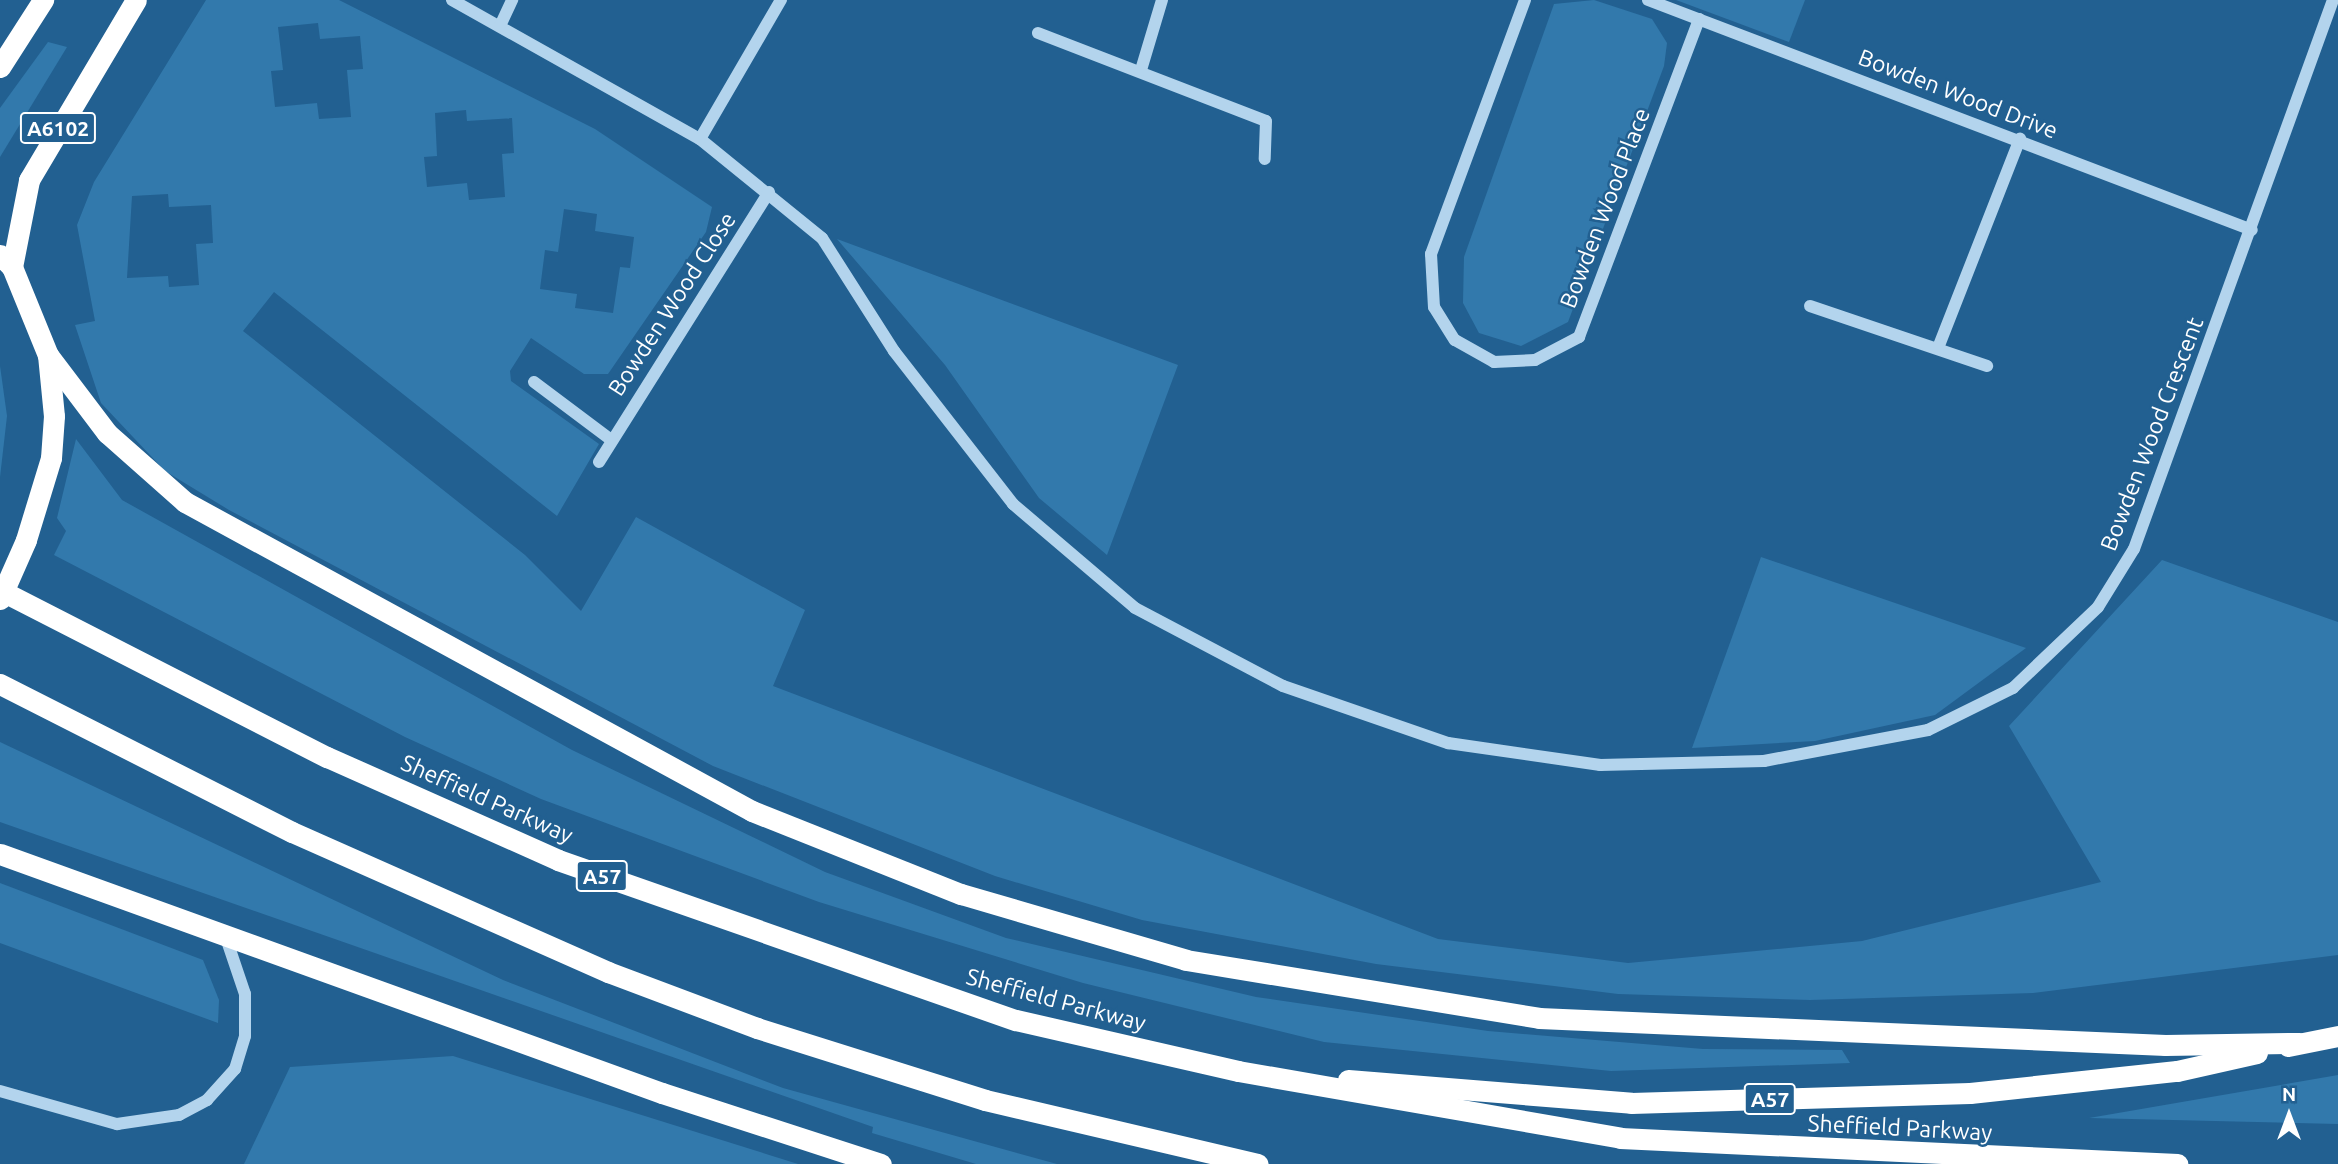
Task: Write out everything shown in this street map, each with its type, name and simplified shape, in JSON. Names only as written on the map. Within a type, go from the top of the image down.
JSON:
[{"type":"highway","points":[[0,67],[43,0]]},
{"type":"highway","name":"A6102","points":[[0,599],[26,540],[51,458],[48,355],[6,261],[29,180],[136,0]]},
{"type":"highway","points":[[48,355],[107,433],[185,502],[752,811],[961,894],[1186,960],[1539,1018],[2165,1045],[2299,1043]]},
{"type":"highway","name":"Sheffield Parkway","points":[[0,590],[327,757],[558,860],[858,970],[1016,1020],[1238,1071],[1620,1138],[2177,1164]]},
{"type":"highway","points":[[0,684],[292,832],[608,972],[985,1100],[1166,1145],[1258,1164]]},
{"type":"highway","points":[[0,854],[662,1093],[881,1164]]},
{"type":"highway","name":"A57","points":[[1238,1071],[1631,1103],[1970,1093],[2177,1071],[2338,1036]]},
{"type":"highway","points":[[1166,1145],[1228,1164]]},
{"type":"street","name":"Bowden Wood Crescent","points":[[452,0],[700,139],[769,192],[822,238],[894,351],[1013,504],[1135,608],[1283,686],[1448,743],[1600,765],[1764,761],[1928,730],[2013,688],[2098,607],[2134,549],[2252,230],[2333,0]]},
{"type":"street","points":[[500,26],[512,0]]},
{"type":"street","points":[[700,139],[781,0]]},
{"type":"street","points":[[1141,70],[1162,0]]},
{"type":"street","name":"Bowden Wood Place","points":[[1525,0],[1431,254],[1434,307],[1455,340],[1494,362],[1535,360],[1580,337],[1699,19]]},
{"type":"street","name":"Bowden Wood Drive","points":[[1648,0],[2020,139],[2252,230]]},
{"type":"street","points":[[1038,33],[1141,70],[1266,121],[1265,159]]},
{"type":"street","points":[[1938,348],[2020,139]]},
{"type":"street","name":"Bowden Wood Close","points":[[598,462],[610,439],[769,192]]},
{"type":"street","points":[[1810,306],[1987,366]]},
{"type":"street","points":[[534,383],[610,439]]},
{"type":"street","points":[[0,1091],[117,1124],[179,1115],[207,1100],[235,1069],[245,1036],[246,994],[225,935]]},
{"type":"shaded area","points":[[206,0],[339,0],[595,129],[712,207],[706,232],[608,374],[584,374],[531,338],[510,371],[511,381],[599,444],[557,516],[274,292],[243,331],[525,555],[581,611],[636,517],[805,610],[773,686],[1438,939],[1628,963],[1862,941],[2101,882],[2009,726],[2162,560],[2338,622],[2338,955],[2033,993],[1810,1000],[1618,994],[1376,964],[1142,920],[995,876],[713,766],[229,510],[165,471],[101,403],[75,325],[95,321],[77,225],[94,182]],"holes":[[[318,23],[320,39],[360,36],[363,69],[347,70],[351,117],[319,119],[317,103],[275,107],[271,71],[283,70],[278,27]],[[466,110],[467,121],[512,118],[514,153],[502,154],[505,197],[469,200],[467,183],[427,187],[424,157],[437,156],[435,113]],[[168,194],[169,207],[211,205],[213,243],[196,244],[199,285],[169,287],[168,276],[127,278],[132,196]],[[564,209],[597,214],[595,231],[634,237],[630,268],[620,267],[613,313],[575,308],[577,294],[540,289],[545,250],[558,252]]]},
{"type":"shaded area","points":[[1594,0],[1652,19],[1667,43],[1664,66],[1568,322],[1521,346],[1479,333],[1463,303],[1464,257],[1554,4]]},
{"type":"shaded area","points":[[1676,0],[1805,0],[1789,42]]},
{"type":"shaded area","points":[[48,42],[67,47],[0,157],[0,108]]},
{"type":"shaded area","points":[[837,239],[1178,365],[1107,555],[1039,498],[945,365]]},
{"type":"shaded area","points":[[0,366],[7,416],[0,477]]},
{"type":"shaded area","points":[[76,439],[122,500],[572,750],[825,872],[1006,938],[1256,997],[1488,1031],[1703,1049],[1842,1050],[1850,1063],[1611,1071],[1324,1042],[1083,983],[819,902],[541,799],[405,737],[54,555],[66,531],[57,518]]},
{"type":"shaded area","points":[[1761,557],[2026,648],[1935,715],[1815,741],[1692,748]]},
{"type":"shaded area","points":[[0,742],[503,980],[783,1088],[1057,1164],[976,1164],[872,1133],[873,1127],[0,822]]},
{"type":"shaded area","points":[[0,883],[203,960],[219,1000],[218,1023],[0,943]]},
{"type":"shaded area","points":[[453,1056],[798,1164],[244,1164],[290,1067]]},
{"type":"shaded area","points":[[2338,1075],[2338,1124],[2089,1118]]}]
